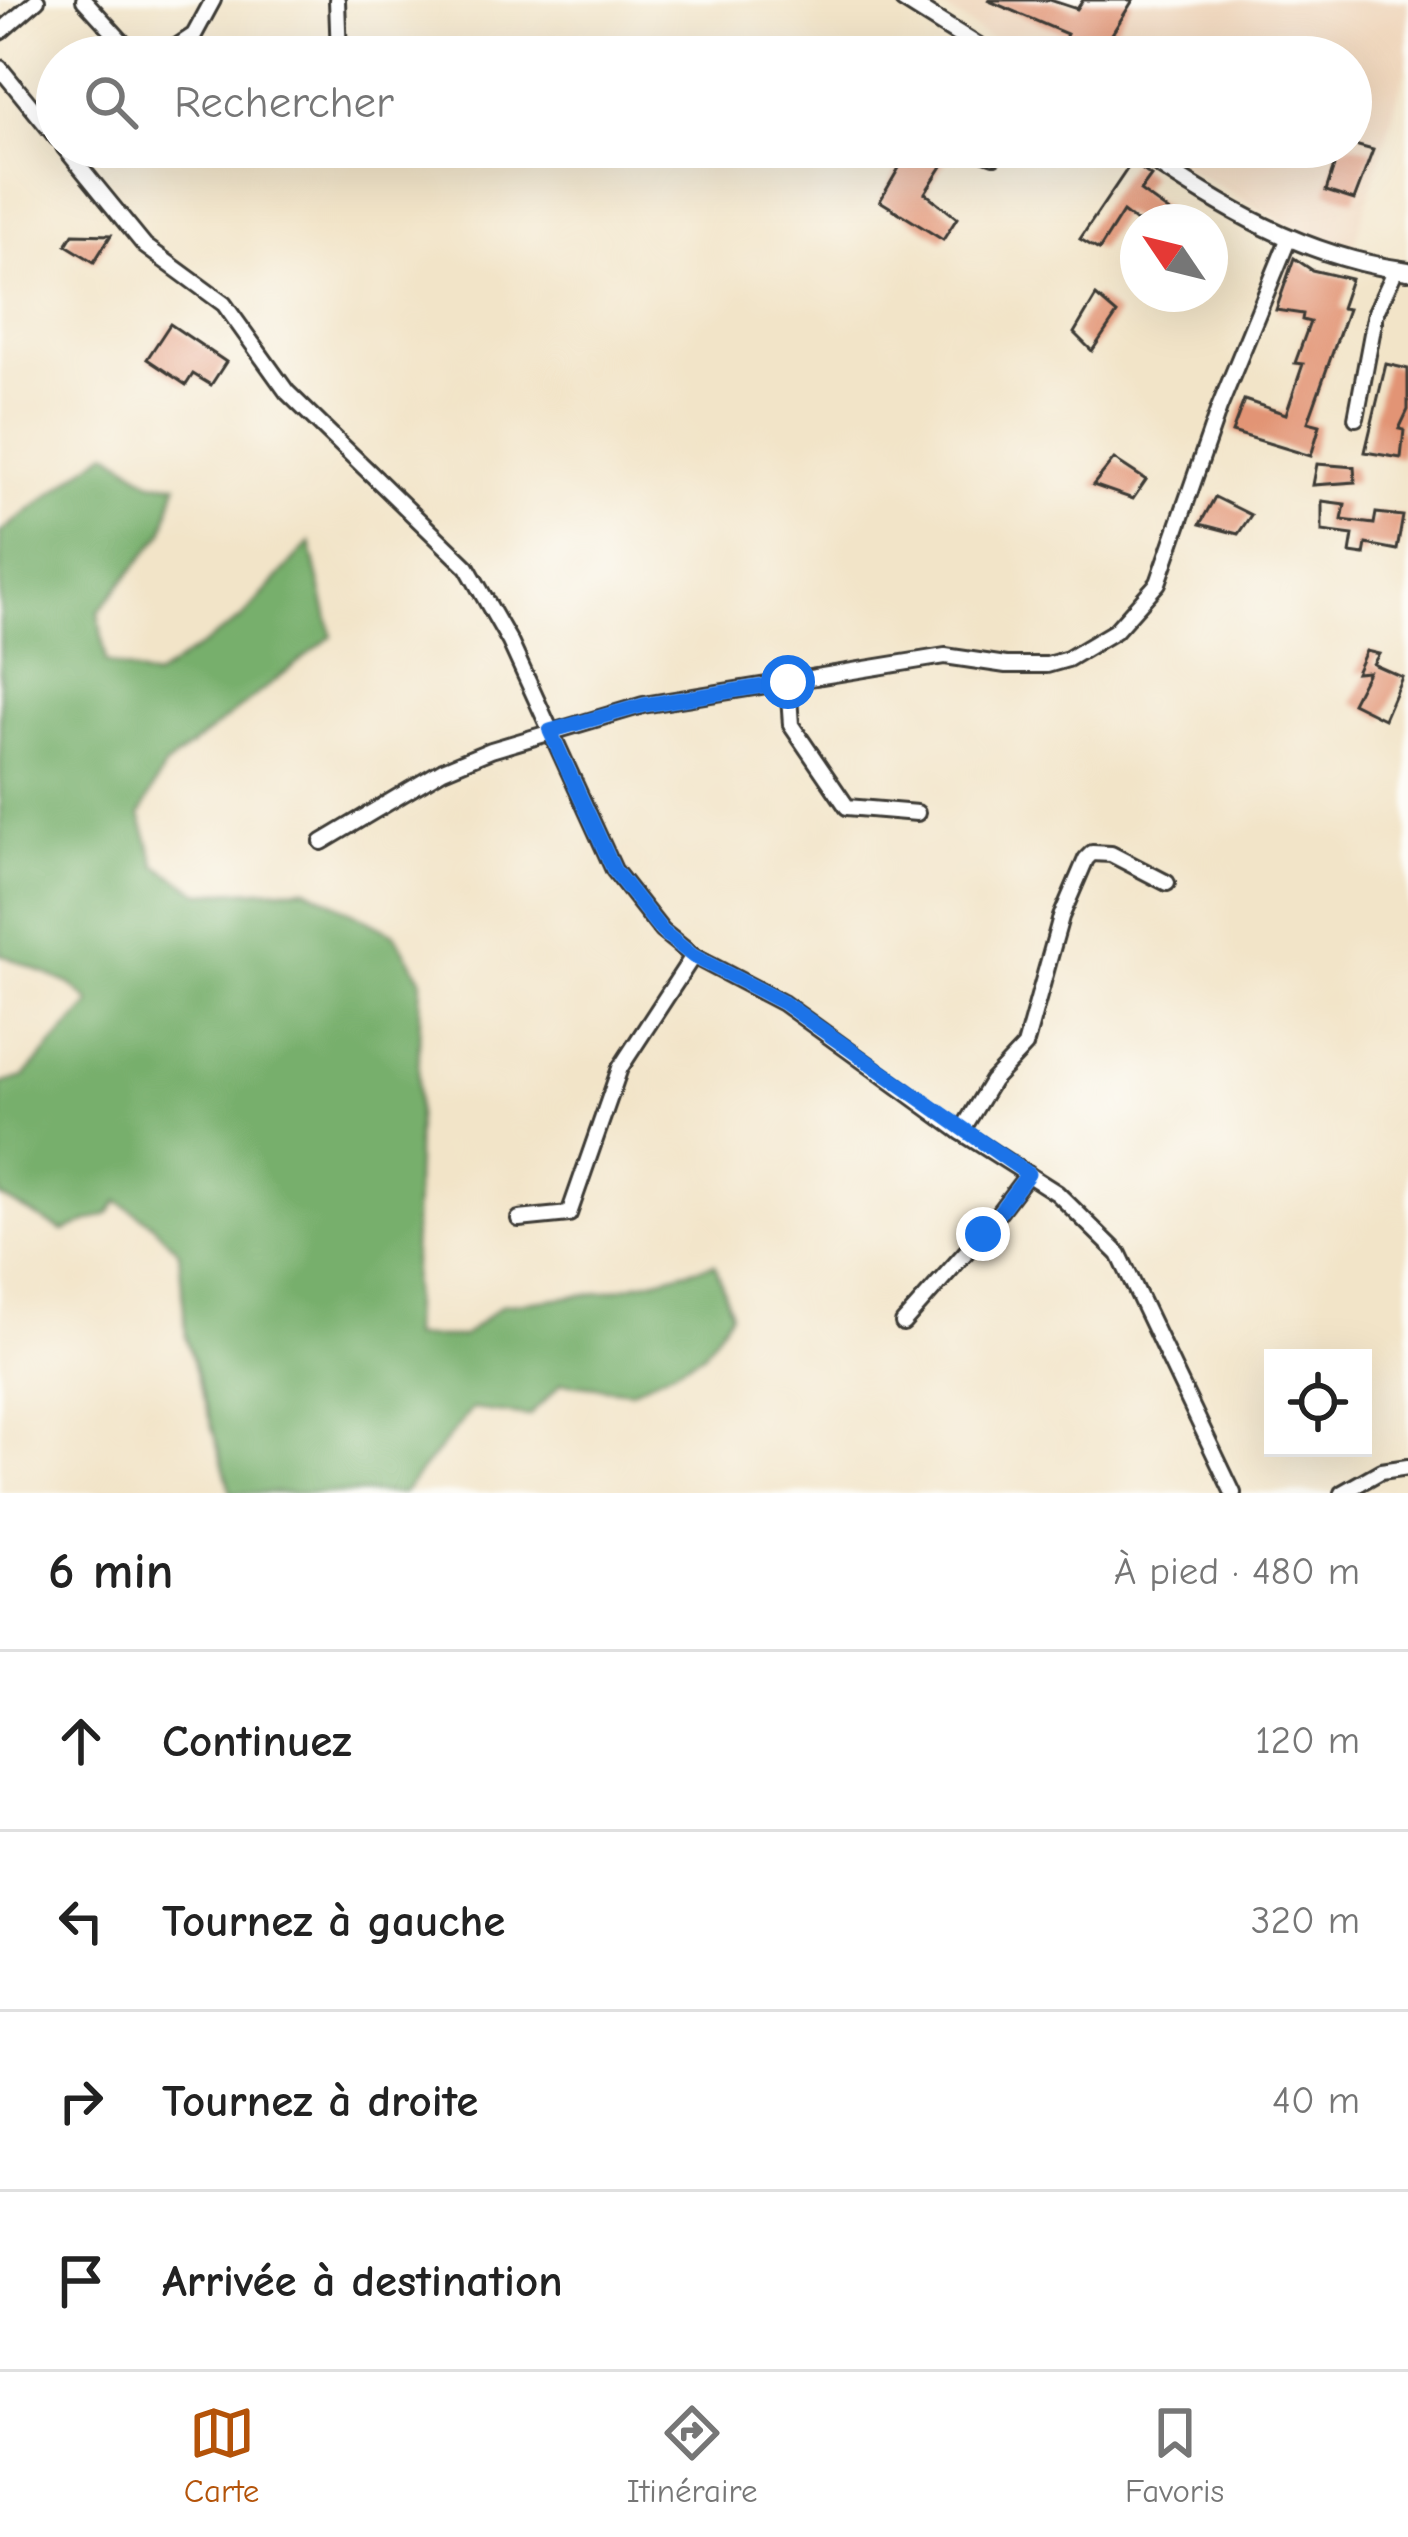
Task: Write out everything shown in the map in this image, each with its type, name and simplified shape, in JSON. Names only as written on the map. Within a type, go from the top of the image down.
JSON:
[{"type":"street","points":[[0,32],[37,0]]},
{"type":"street","points":[[84,0],[117,36]]},
{"type":"street","points":[[191,36],[213,0]]},
{"type":"street","points":[[337,0],[338,36]]},
{"type":"street","points":[[904,0],[961,36]]},
{"type":"street","points":[[0,68],[36,112]]},
{"type":"street","points":[[81,168],[145,246],[224,304],[287,392],[454,550],[491,608],[614,870],[662,931],[693,956],[784,1003],[961,1132],[1057,1193],[1119,1254],[1234,1493]]},
{"type":"street","points":[[1168,168],[1288,241],[1329,257],[1402,270],[1376,312],[1356,418]]},
{"type":"street","points":[[322,842],[442,770],[550,731],[644,705],[959,654],[1006,665],[1047,664],[1068,659],[1115,631],[1158,583],[1219,409],[1288,241]]},
{"type":"street","points":[[788,682],[790,725],[847,807],[917,813]]},
{"type":"street","points":[[961,1132],[992,1081],[1025,1046],[1061,917],[1086,859],[1092,853],[1111,854],[1166,884]]},
{"type":"street","points":[[518,1219],[569,1214],[620,1068],[693,956]]},
{"type":"street","points":[[903,1323],[983,1234],[1028,1174]]},
{"type":"street","points":[[1342,1493],[1381,1471],[1408,1467]]},
{"type":"shaded area","points":[[931,0],[1408,0],[1408,61],[1353,250],[1288,226],[1187,168],[1372,168],[1372,36],[986,36]]},
{"type":"green space","points":[[108,451],[151,482],[177,484],[163,533],[98,612],[106,662],[154,678],[242,618],[310,542],[332,636],[164,767],[140,815],[156,865],[200,893],[306,888],[394,934],[421,978],[411,1337],[462,1337],[502,1305],[606,1292],[715,1264],[731,1313],[703,1354],[631,1391],[562,1383],[529,1416],[472,1409],[403,1493],[231,1493],[186,1337],[179,1252],[151,1223],[118,1201],[108,1214],[63,1231],[0,1196],[0,1084],[24,1077],[91,1003],[70,984],[0,954],[0,533]]},
{"type":"building","points":[[987,0],[1050,0],[1077,9],[1083,0],[1133,0],[1112,34],[1118,36],[1067,34]]},
{"type":"building","points":[[899,168],[941,168],[925,193],[957,218],[943,240],[880,201]]},
{"type":"building","points":[[1128,168],[1140,168],[1151,176],[1140,191],[1158,204],[1120,204],[1120,217],[1099,250],[1080,239]]},
{"type":"building","points":[[1333,168],[1366,168],[1354,200],[1326,191]]},
{"type":"building","points":[[73,234],[111,235],[94,262],[66,245]]},
{"type":"building","points":[[1294,258],[1312,270],[1351,279],[1341,308],[1348,309],[1308,422],[1320,425],[1311,456],[1232,432],[1244,400],[1286,414],[1303,364],[1295,363],[1310,322],[1302,320],[1303,314],[1276,310]]},
{"type":"building","points":[[1096,296],[1117,314],[1092,351],[1074,333]]},
{"type":"building","points":[[170,324],[226,362],[211,385],[193,374],[186,385],[147,359]]},
{"type":"building","points":[[1386,364],[1408,369],[1408,410],[1399,429],[1404,430],[1401,458],[1365,452]]},
{"type":"building","points":[[1114,459],[1146,480],[1133,499],[1093,485]]},
{"type":"building","points":[[1317,464],[1354,467],[1355,482],[1313,485]]},
{"type":"building","points":[[1215,497],[1251,515],[1238,534],[1200,524]]},
{"type":"building","points":[[1322,501],[1345,504],[1342,520],[1374,524],[1376,513],[1403,516],[1397,550],[1366,544],[1364,555],[1350,553],[1353,535],[1322,531]]},
{"type":"building","points":[[1366,651],[1379,654],[1373,664],[1402,677],[1384,719],[1352,703],[1368,672],[1356,673]]},
{"type":"route","points":[[788,682],[644,705],[550,731],[614,870],[662,931],[693,956],[784,1003],[961,1132],[1028,1174],[983,1234]]}]
